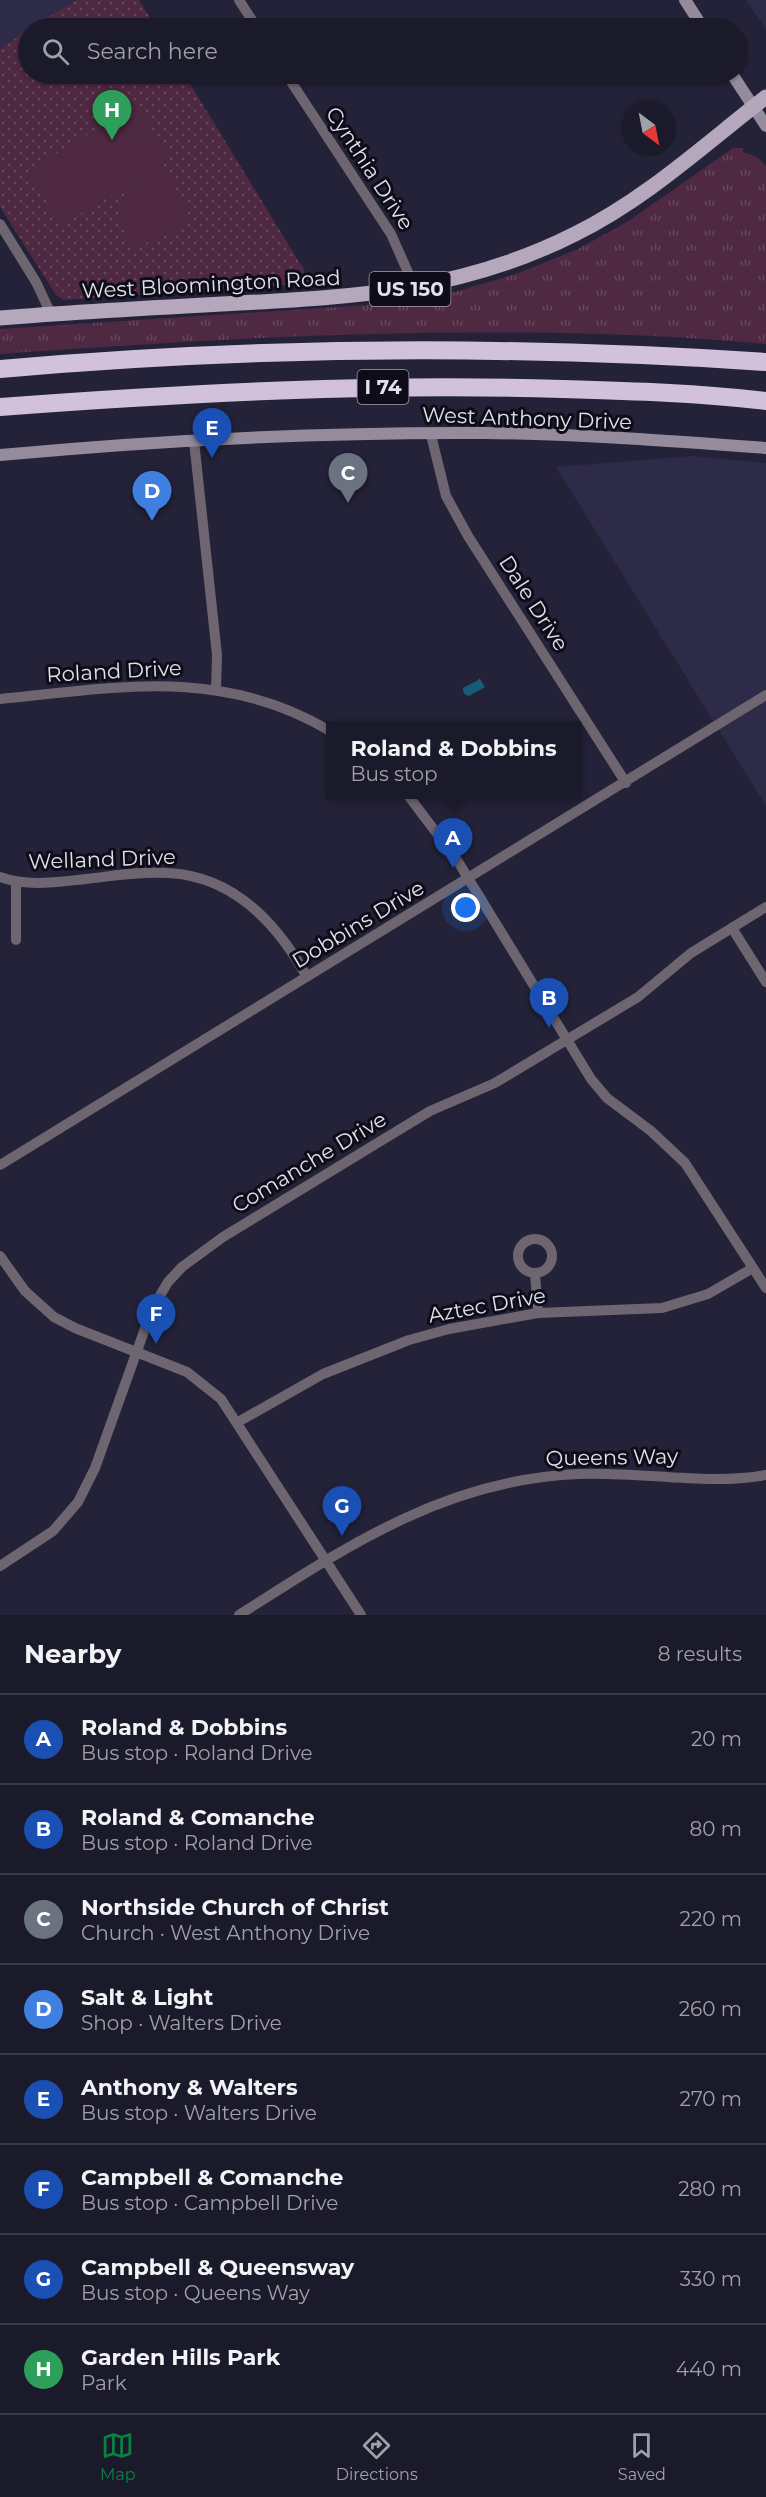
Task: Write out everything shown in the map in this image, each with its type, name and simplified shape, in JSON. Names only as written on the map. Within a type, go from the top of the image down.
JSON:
[{"type":"highway","name":"I 74","points":[[0,369],[180,357],[424,350],[579,352],[766,363]]},
{"type":"highway","name":"I 74","points":[[0,407],[151,396],[377,387],[525,388],[736,397],[766,403]]},
{"type":"main road","name":"West Bloomington Road","points":[[0,318],[337,298],[415,288],[473,275],[516,260],[577,233],[665,178],[766,97]]},
{"type":"street","points":[[239,0],[251,18]]},
{"type":"street","points":[[685,0],[697,18]]},
{"type":"street","name":"Cynthia Drive","points":[[293,84],[391,234],[415,288]]},
{"type":"street","points":[[738,84],[766,126]]},
{"type":"street","points":[[0,224],[36,282],[51,314]]},
{"type":"street","name":"West Anthony Drive","points":[[0,454],[258,437],[486,433],[766,447]]},
{"type":"street","name":"Dale Drive","points":[[431,435],[440,479],[450,504],[626,783]]},
{"type":"street","points":[[194,441],[213,608],[217,655],[216,689]]},
{"type":"street","name":"Roland Drive","points":[[0,699],[139,685],[216,689],[280,705],[326,729]]},
{"type":"street","name":"Dobbins Drive","points":[[0,1165],[766,695]]},
{"type":"street","points":[[410,799],[438,833],[469,879],[591,1079],[607,1098],[651,1131],[685,1162],[766,1288]]},
{"type":"street","name":"Welland Drive","points":[[0,877],[16,882],[57,882],[166,872],[201,879],[222,887],[257,909],[288,945],[307,977]]},
{"type":"street","points":[[16,882],[16,940]]},
{"type":"street","name":"Comanche Drive","points":[[0,1566],[53,1531],[78,1502],[93,1474],[135,1353],[157,1299],[182,1267],[202,1250],[430,1111],[495,1083],[567,1041],[638,997],[691,953],[766,907]]},
{"type":"street","points":[[732,928],[766,982]]},
{"type":"street","points":[[0,1256],[25,1291],[54,1317],[135,1353],[168,1364],[204,1383],[238,1422],[361,1615]]},
{"type":"street","name":"Aztec Drive","points":[[238,1422],[314,1378],[369,1354],[449,1329],[538,1313],[662,1308],[708,1294],[753,1268]]},
{"type":"street","points":[[536,1273],[538,1313]]},
{"type":"street","name":"Queens Way","points":[[239,1615],[325,1560],[391,1523],[431,1505],[506,1482],[579,1474],[735,1478],[766,1475]]},
{"type":"shaded area","points":[[0,0],[76,0],[48,18],[18,18],[18,37],[0,49]]},
{"type":"shaded area","points":[[746,0],[766,0],[766,29]]},
{"type":"shaded area","points":[[694,456],[766,463],[766,806],[556,467]]},
{"type":"green space","points":[[76,0],[139,0],[150,18],[47,18]]},
{"type":"green space","points":[[18,37],[18,84],[190,84],[312,283],[64,300],[56,295],[0,207],[0,49]]},
{"type":"green space","points":[[138,105],[170,160],[150,172],[165,167],[190,218],[182,229],[133,248],[123,230],[119,214],[122,199],[134,182],[61,225],[28,170]]},
{"type":"green space","points":[[733,148],[743,148],[743,152],[757,157],[766,166],[766,344],[574,333],[478,332],[287,337],[0,354],[0,329],[383,304],[451,293],[516,274],[578,249],[627,222]]},
{"type":"water","points":[[480,679],[485,687],[469,696],[464,694],[463,688]]},
{"type":"place","name":"Garden Hills Park","points":[[112,140]]},
{"type":"place","name":"Anthony & Walters","points":[[212,458]]},
{"type":"place","name":"Northside Church of Christ","points":[[348,503]]},
{"type":"place","name":"Salt & Light","points":[[152,521]]},
{"type":"place","name":"Roland & Dobbins","points":[[453,868]]},
{"type":"place","name":"Roland & Comanche","points":[[549,1028]]},
{"type":"place","name":"Campbell & Comanche","points":[[156,1344]]},
{"type":"place","name":"Campbell & Queensway","points":[[342,1536]]}]
